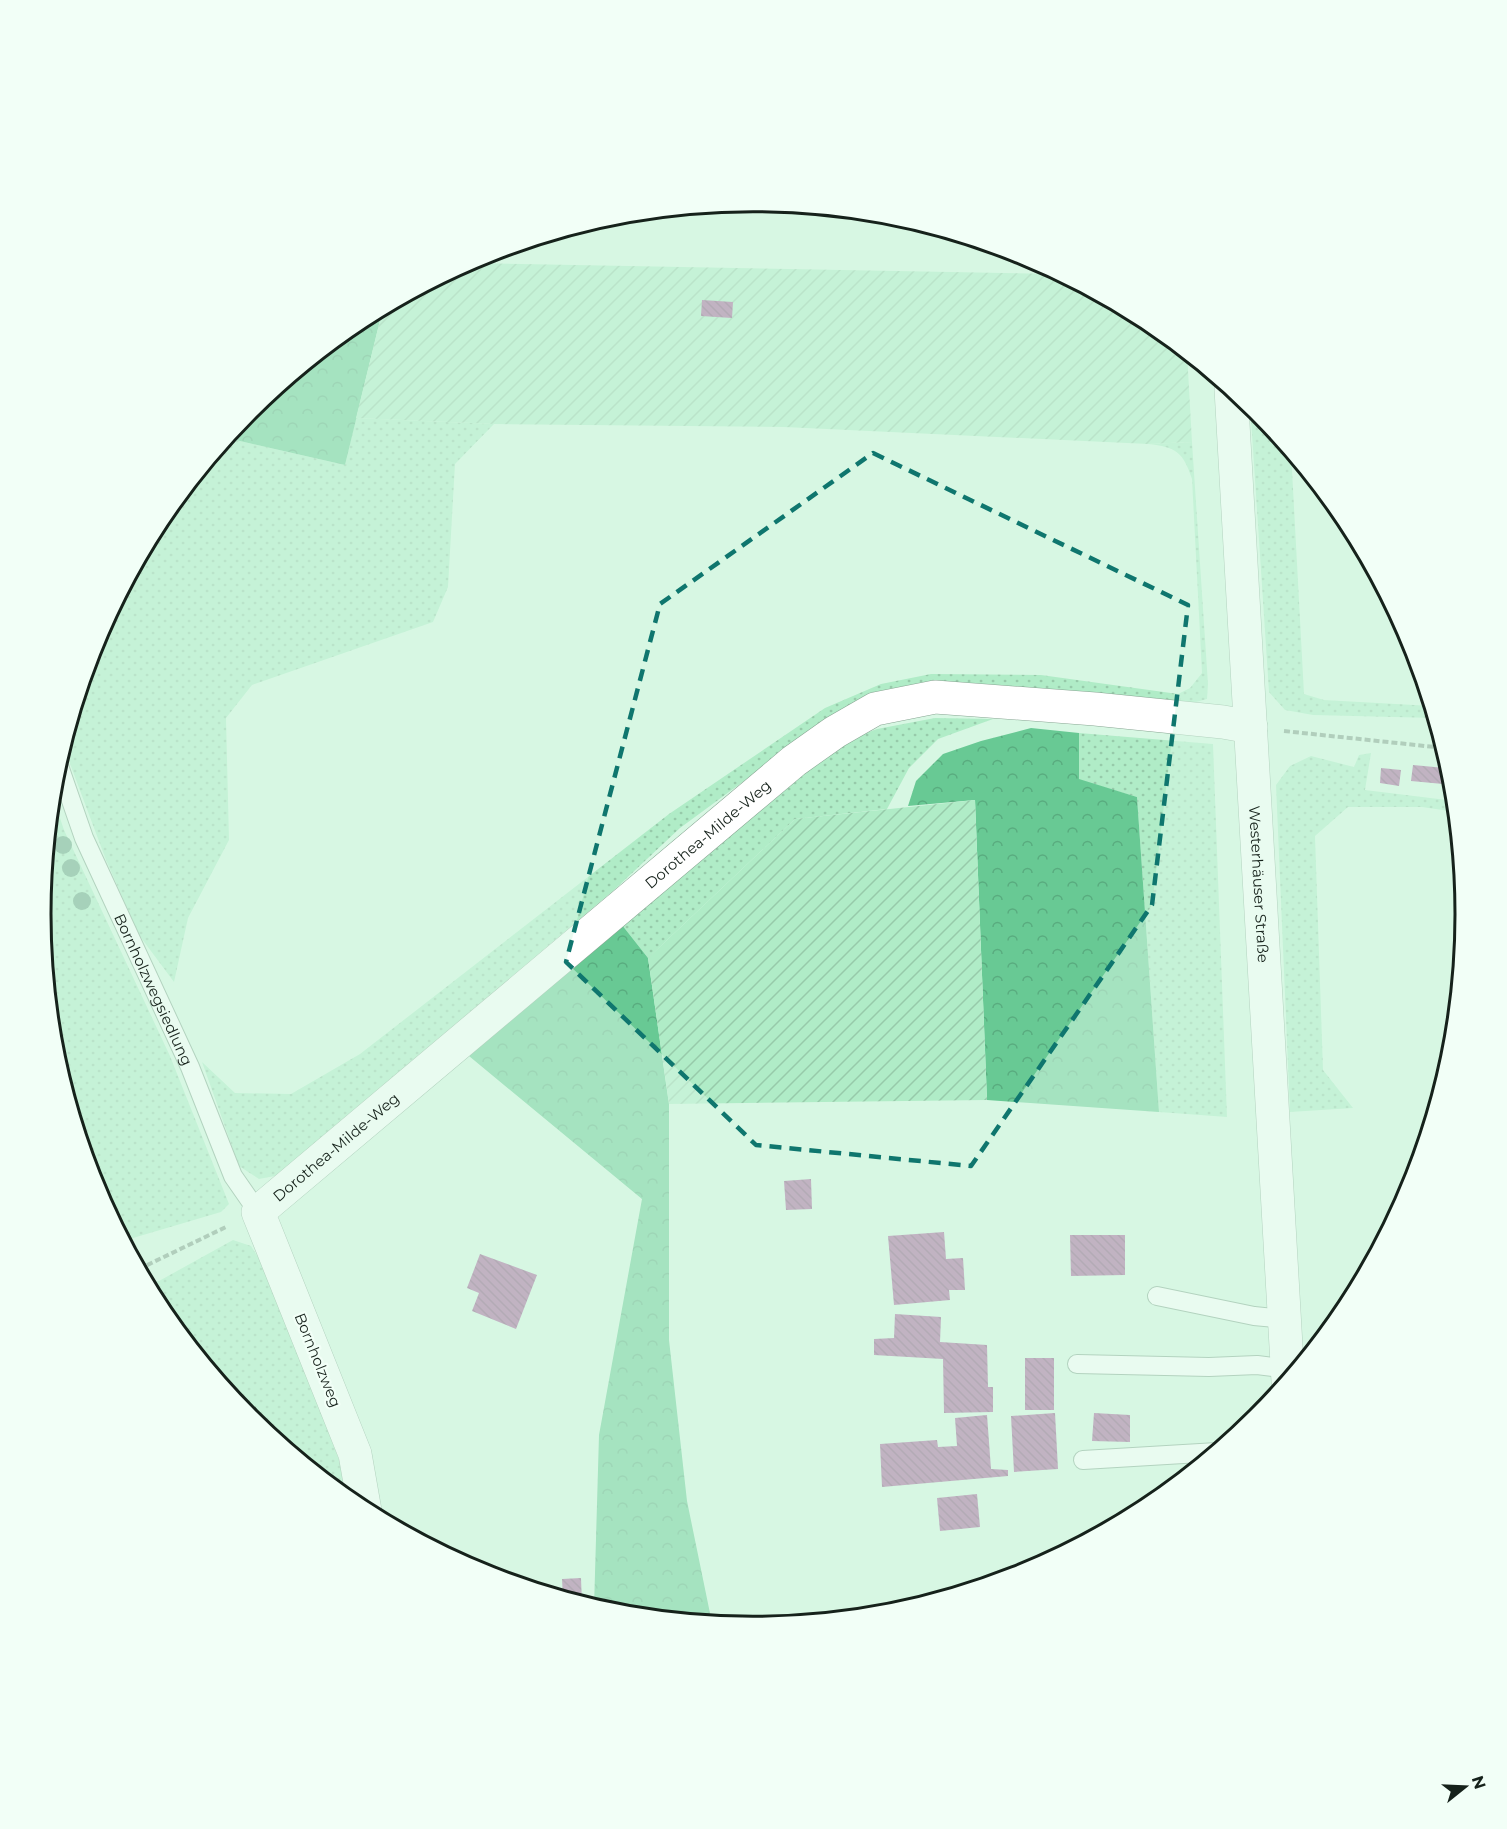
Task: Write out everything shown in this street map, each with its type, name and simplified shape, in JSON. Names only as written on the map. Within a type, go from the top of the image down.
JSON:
[{"type":"street","name":"Westerhäuser Straße","points":[[1233,401],[1288,1371]]},
{"type":"street","name":"Dorothea-Milde-Weg","points":[[258,1212],[794,761],[835,732],[875,709],[935,697],[1095,709],[1251,727]]},
{"type":"street","name":"Bornholzweg","points":[[258,1212],[355,1454],[363,1499]]},
{"type":"lane","name":"Bornholzwegsiedlung","points":[[64,779],[84,838],[190,1067],[233,1176],[258,1212]]},
{"type":"lane","points":[[1156,1296],[1254,1316],[1285,1319]]},
{"type":"lane","points":[[1077,1364],[1209,1367],[1257,1365],[1285,1374]]},
{"type":"lane","points":[[1083,1460],[1205,1453]]},
{"type":"path","points":[[1251,727],[1436,747]]},
{"type":"path","points":[[145,1266],[258,1212]]},
{"type":"highlighted area","points":[[873,453],[1188,605],[1152,905],[971,1166],[756,1145],[566,962],[660,604]]},
{"type":"green space","points":[[489,263],[1041,274],[1105,306],[1144,330],[1188,362],[1192,442],[1148,444],[784,427],[494,424],[356,418],[380,319],[443,284]]},
{"type":"green space","points":[[380,319],[345,465],[236,440],[290,386],[326,357]]},
{"type":"green space","points":[[356,418],[494,424],[455,464],[448,587],[433,622],[252,685],[226,718],[229,840],[188,918],[174,982],[139,935],[106,860],[68,759],[88,689],[123,604],[145,563],[169,524],[196,487],[236,440],[345,465]]},
{"type":"green space","points":[[1251,419],[1292,463],[1304,694],[1324,700],[1424,706],[1428,718],[1313,715],[1285,710],[1269,692]]},
{"type":"green space","points":[[1192,442],[1208,684],[1207,699],[1185,705],[1039,690],[823,723],[680,828],[614,890],[326,1133],[280,1175],[259,1179],[239,1166],[202,1062],[235,1093],[291,1094],[360,1054],[669,814],[825,708],[881,684],[931,674],[1041,675],[1178,694],[1190,688],[1202,673],[1192,479],[1182,457],[1177,452],[1148,444]]},
{"type":"green space","points":[[935,718],[993,719],[938,739],[909,768],[887,809],[795,819],[648,958],[622,925],[808,769],[856,737],[877,729]]},
{"type":"green space","points":[[1031,728],[1079,733],[1079,779],[1137,797],[1159,1112],[987,1100],[975,800],[908,806],[916,781],[943,754]]},
{"type":"green space","points":[[1079,733],[1213,744],[1227,1117],[1159,1112],[1137,797],[1079,780]]},
{"type":"green space","points":[[1371,753],[1365,790],[1446,800],[1448,811],[1422,807],[1348,807],[1315,836],[1323,1070],[1353,1108],[1290,1112],[1276,785],[1290,766],[1311,756],[1354,767],[1359,755]]},
{"type":"green space","points":[[975,800],[987,1100],[669,1104],[648,958],[795,819]]},
{"type":"green space","points":[[58,813],[64,830],[170,1056],[229,1204],[221,1212],[131,1240],[123,1225],[88,1140],[64,1052],[57,1006],[51,915]]},
{"type":"green space","points":[[622,925],[648,958],[669,1104],[669,1340],[687,1501],[710,1615],[662,1611],[594,1599],[599,1435],[642,1199],[469,1056]]},
{"type":"green space","points":[[233,1240],[251,1246],[263,1265],[302,1359],[343,1471],[346,1487],[290,1443],[225,1378],[169,1305],[155,1282]]},
{"type":"building","points":[[702,300],[733,302],[732,318],[701,316]]},
{"type":"building","points":[[1413,765],[1441,768],[1443,784],[1411,781]]},
{"type":"building","points":[[1381,768],[1401,770],[1399,786],[1380,783]]},
{"type":"building","points":[[811,1179],[812,1209],[786,1210],[784,1181]]},
{"type":"building","points":[[944,1232],[946,1259],[963,1258],[965,1290],[949,1290],[950,1300],[894,1305],[888,1236]]},
{"type":"building","points":[[1070,1235],[1125,1235],[1125,1275],[1071,1276]]},
{"type":"building","points":[[480,1254],[537,1275],[516,1329],[472,1311],[479,1293],[467,1288]]},
{"type":"building","points":[[895,1314],[941,1317],[940,1342],[987,1345],[988,1387],[993,1387],[993,1412],[944,1413],[943,1359],[874,1355],[874,1339],[894,1338]]},
{"type":"building","points":[[1025,1358],[1054,1358],[1054,1410],[1025,1410]]},
{"type":"building","points":[[1055,1413],[1058,1469],[1014,1472],[1011,1416]]},
{"type":"building","points":[[1094,1413],[1130,1415],[1130,1442],[1092,1441]]},
{"type":"building","points":[[987,1415],[991,1469],[1008,1470],[1008,1476],[882,1487],[880,1444],[937,1440],[938,1447],[957,1446],[955,1418]]},
{"type":"building","points":[[977,1494],[980,1527],[940,1531],[937,1498]]},
{"type":"building","points":[[581,1578],[582,1595],[563,1590],[562,1579]]}]
